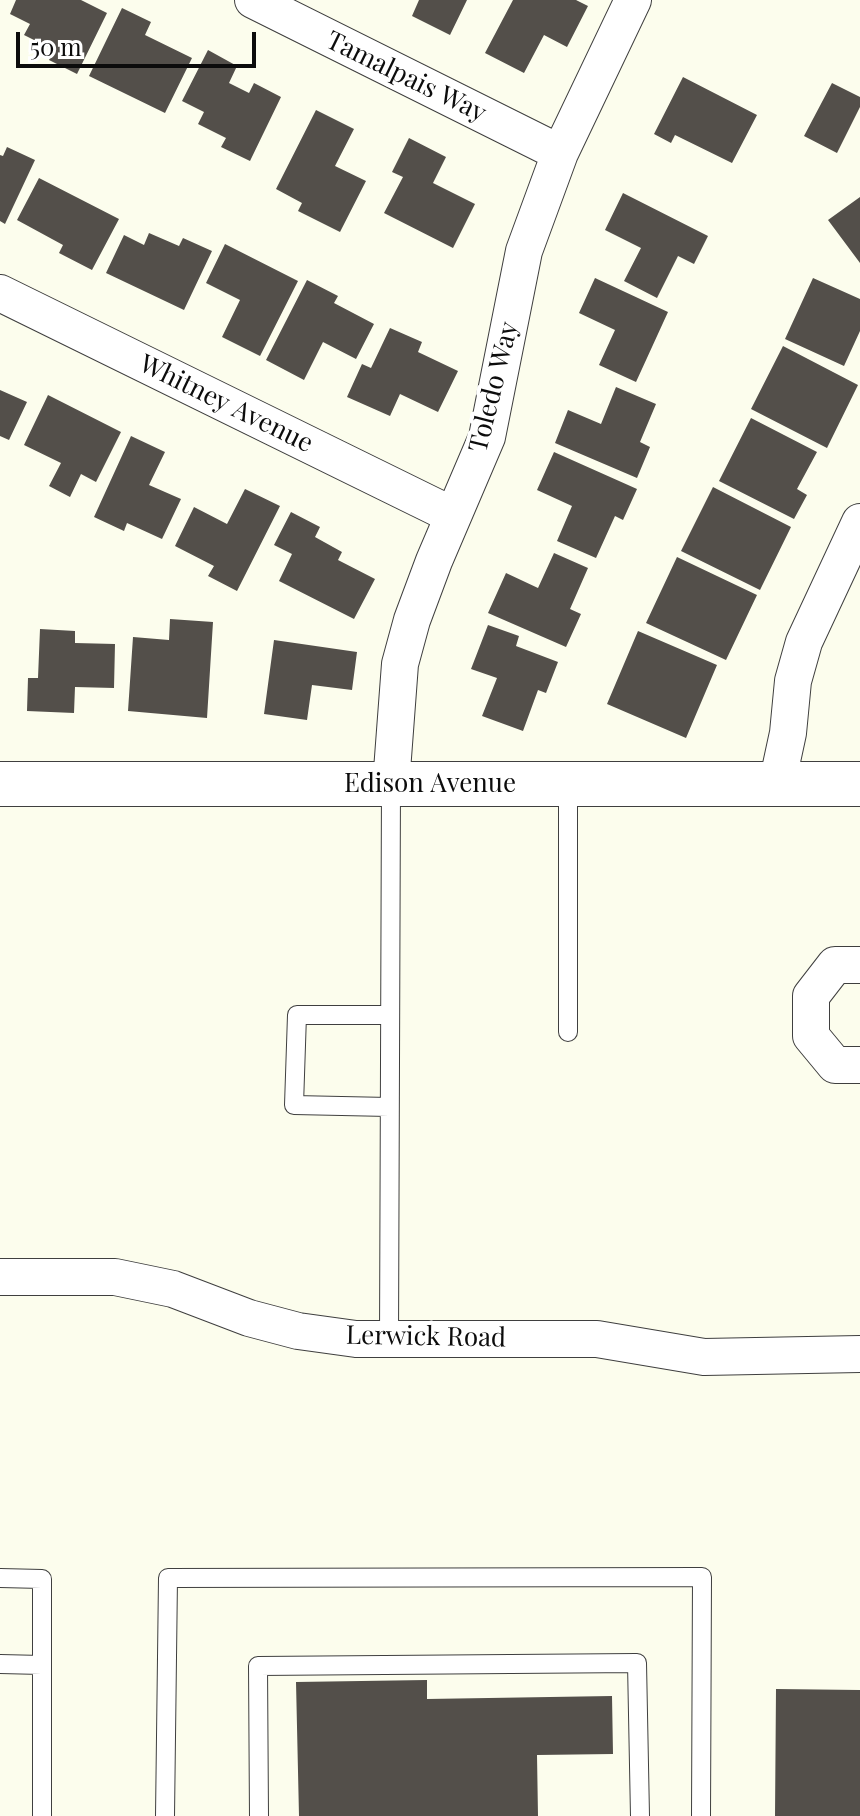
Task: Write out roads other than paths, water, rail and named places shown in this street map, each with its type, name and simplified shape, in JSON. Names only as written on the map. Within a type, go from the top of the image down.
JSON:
[{"type":"street","name":"Tamalpais Way","points":[[253,0],[560,153]]},
{"type":"street","name":"Toledo Way","points":[[391,784],[400,664],[412,620],[452,515],[487,437],[524,251],[560,153],[633,0]]},
{"type":"street","name":"Whitney Avenue","points":[[0,293],[452,515]]},
{"type":"street","points":[[777,784],[788,733],[793,681],[804,642],[860,522]]},
{"type":"street","name":"Edison Avenue","points":[[0,784],[860,784]]},
{"type":"street","points":[[860,965],[835,965],[811,996],[811,1036],[835,1065],[860,1065]]},
{"type":"street","name":"Lerwick Road","points":[[0,1277],[115,1277],[173,1289],[249,1318],[298,1331],[356,1339],[597,1339],[704,1357],[860,1354]]},
{"type":"lane","points":[[389,1339],[391,784]]},
{"type":"lane","points":[[568,784],[568,1032]]},
{"type":"lane","points":[[389,1107],[294,1105],[297,1015],[390,1015]]},
{"type":"lane","points":[[165,1816],[168,1578],[702,1577],[701,1816]]},
{"type":"lane","points":[[0,1578],[42,1579],[42,1816]]},
{"type":"lane","points":[[259,1816],[258,1666],[637,1663],[640,1816]]},
{"type":"lane","points":[[0,1664],[42,1665]]}]
